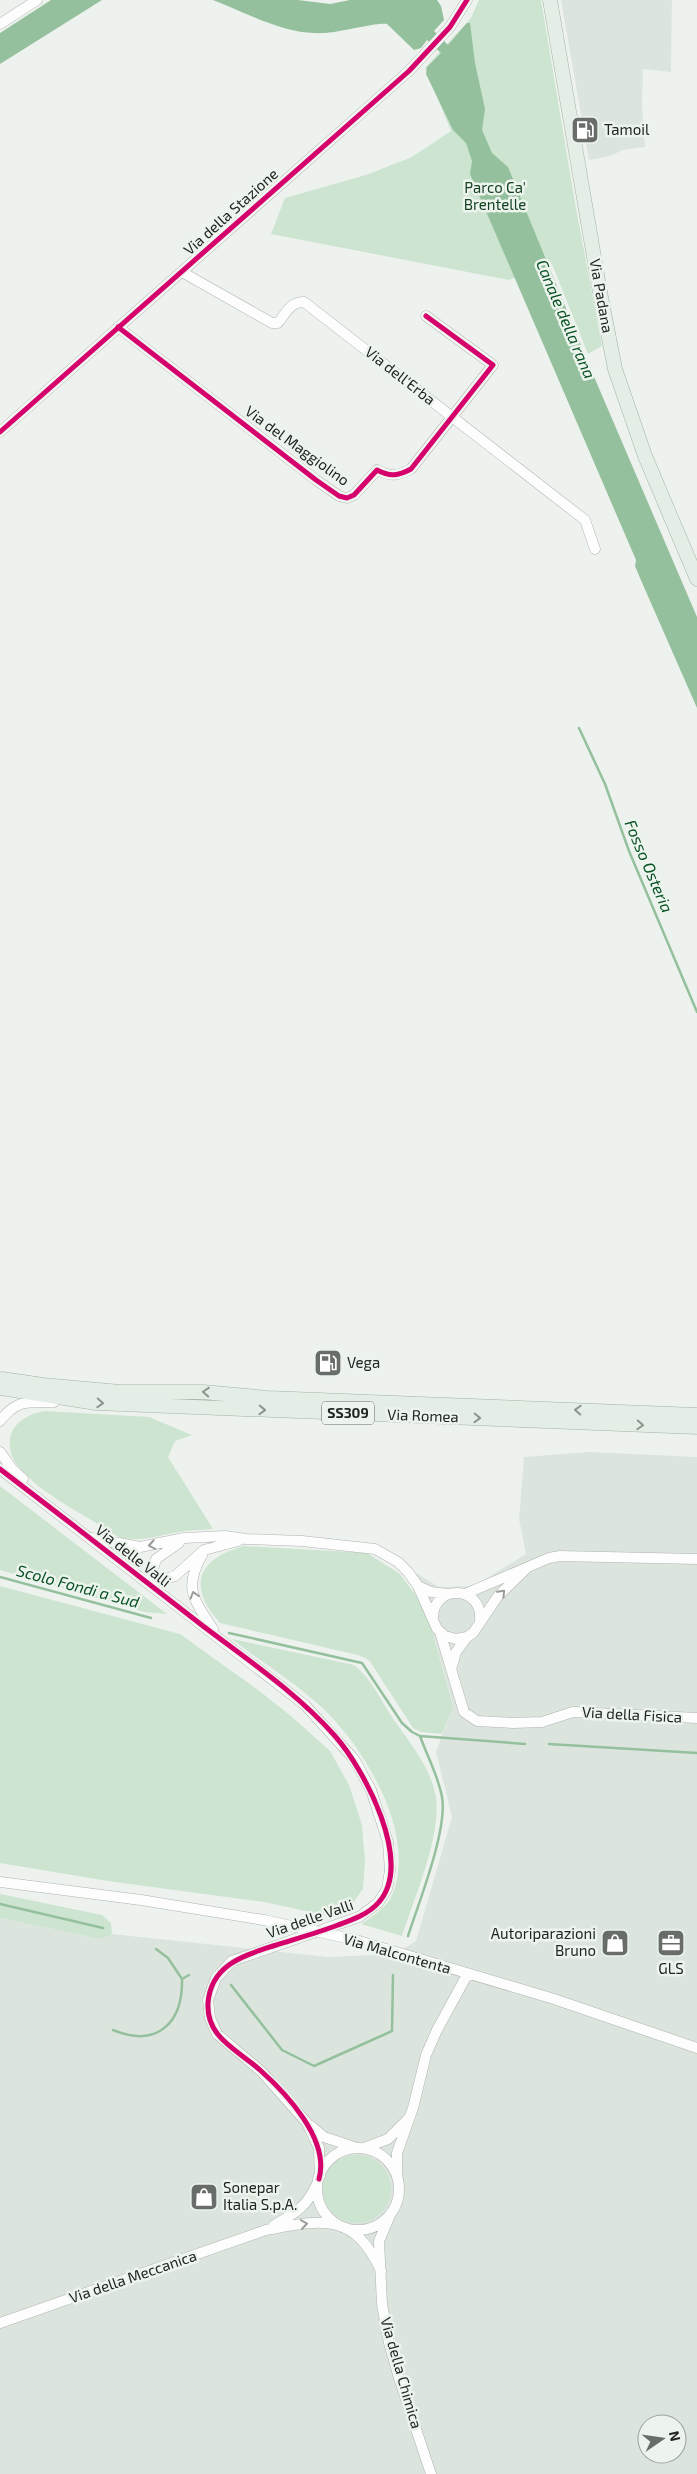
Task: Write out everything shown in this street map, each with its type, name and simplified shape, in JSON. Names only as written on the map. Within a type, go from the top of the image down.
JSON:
[{"type":"main road","name":"Via Padana","points":[[550,0],[615,369],[644,456],[697,579]]},
{"type":"main road","name":"Via Romea","points":[[0,1379],[120,1392],[203,1392],[268,1398],[697,1415]]},
{"type":"main road","name":"Via Romea","points":[[0,1388],[71,1401],[697,1427]]},
{"type":"street","points":[[0,24],[37,0]]},
{"type":"street","name":"Via della Stazione","points":[[0,432],[408,71],[450,27],[467,0]]},
{"type":"street","name":"Via dell'Erba","points":[[182,272],[272,323],[278,323],[291,305],[297,302],[304,302],[585,520],[595,549]]},
{"type":"street","name":"Via del Maggiolino","points":[[118,326],[316,480],[339,496],[347,498],[360,489],[377,470],[388,476],[403,474],[411,469],[493,365],[426,316]]},
{"type":"street","points":[[0,1421],[8,1411],[20,1403],[71,1401]]},
{"type":"street","name":"Via delle Valli","points":[[0,1452],[13,1470],[30,1484],[47,1505]]},
{"type":"street","name":"Via delle Valli","points":[[0,1469],[305,1705],[354,1759],[371,1790],[388,1842],[390,1870],[387,1889],[378,1903],[359,1917],[232,1961],[221,1971],[212,1985],[208,2010],[213,2027],[224,2042],[262,2072],[306,2123],[324,2137],[360,2149]]},
{"type":"street","name":"Via della Fisica","points":[[149,1584],[154,1565],[164,1552],[184,1541],[200,1536]]},
{"type":"street","name":"Via della Fisica","points":[[90,1538],[140,1547],[200,1536],[225,1536],[246,1539],[302,1541],[375,1549],[398,1562],[418,1586],[440,1632],[464,1712],[477,1721],[542,1722],[573,1712],[697,1718]]},
{"type":"street","name":"Via della Fisica","points":[[149,1584],[175,1576],[204,1550],[225,1542],[246,1539]]},
{"type":"street","points":[[204,1550],[194,1569],[191,1589],[196,1603],[217,1637]]},
{"type":"street","points":[[418,1586],[431,1592],[465,1594],[549,1558],[571,1555],[697,1559]]},
{"type":"street","points":[[450,1670],[456,1652],[467,1637],[475,1630],[498,1596],[527,1568]]},
{"type":"street","points":[[433,1618],[436,1604],[447,1594]]},
{"type":"street","points":[[465,1594],[476,1602],[480,1620]]},
{"type":"street","points":[[440,1632],[452,1639],[467,1637]]},
{"type":"street","name":"Via Malcontenta","points":[[0,1882],[141,1900],[264,1920],[356,1940],[554,1999],[697,2048]]},
{"type":"street","points":[[412,2113],[388,2139],[360,2149],[343,2151],[332,2157],[319,2177],[318,2194],[322,2207],[332,2221],[342,2226],[364,2229],[380,2223],[391,2213],[397,2201],[397,2153],[412,2113],[431,2042],[467,1974]]},
{"type":"street","name":"Via delle Valli","points":[[306,2123],[319,2148],[319,2177]]},
{"type":"street","points":[[360,2149],[375,2152],[387,2160],[395,2174],[398,2185]]},
{"type":"street","name":"Via della Meccanica","points":[[266,2230],[301,2209],[309,2200],[319,2177]]},
{"type":"street","name":"Via della Chimica","points":[[391,2213],[379,2241],[382,2304],[389,2344],[431,2474]]},
{"type":"street","name":"Via della Meccanica","points":[[0,2323],[266,2230],[312,2223],[342,2226]]},
{"type":"street","name":"Via della Chimica","points":[[342,2226],[366,2243],[381,2271]]},
{"type":"shaded area","points":[[561,0],[672,0],[671,72],[643,69],[642,104],[645,147],[623,150],[610,156],[589,160]]},
{"type":"shaded area","points":[[589,1452],[697,1457],[697,2474],[0,2474],[0,1918],[96,1938],[112,1934],[328,1957],[395,1954],[416,1941],[452,1817],[436,1752],[453,1705],[416,1573],[439,1587],[474,1586],[526,1554],[519,1519],[524,1457]]},
{"type":"green space","name":"Parco Ca' Brentelle","points":[[479,0],[541,0],[575,203],[602,346],[588,354],[552,264],[509,280],[271,234],[285,198],[366,175],[412,157],[451,131],[425,68],[471,18]]},
{"type":"green space","points":[[45,1411],[149,1417],[192,1435],[175,1441],[168,1457],[213,1529],[183,1531],[142,1539],[127,1539],[117,1536],[54,1497],[23,1472],[15,1462],[10,1443],[11,1435],[20,1422],[36,1413]]},
{"type":"green space","points":[[0,1486],[167,1614],[145,1612],[0,1570]]},
{"type":"green space","points":[[244,1546],[367,1553],[400,1574],[426,1609],[453,1706],[442,1734],[421,1732],[413,1728],[369,1660],[358,1655],[220,1623],[203,1597],[202,1575],[207,1566],[216,1558]]},
{"type":"green space","points":[[0,1586],[180,1634],[258,1690],[330,1751],[349,1785],[362,1825],[365,1861],[363,1889],[347,1911],[334,1917],[264,1902],[108,1881],[0,1863]]},
{"type":"green space","points":[[232,1639],[354,1665],[371,1684],[423,1763],[435,1792],[437,1808],[435,1826],[432,1845],[402,1936],[361,1924],[388,1903],[393,1893],[398,1869],[398,1843],[391,1816],[381,1790],[367,1764],[334,1720],[317,1703],[297,1686]]},
{"type":"green space","points":[[0,1894],[102,1915],[111,1923],[112,1934],[103,1938],[96,1938],[0,1918]]},
{"type":"green space","points":[[357,2155],[370,2158],[381,2165],[388,2176],[391,2189],[388,2202],[381,2213],[370,2220],[357,2223],[344,2220],[333,2213],[326,2202],[323,2189],[326,2176],[333,2165],[344,2158]]},
{"type":"water","points":[[51,0],[102,0],[0,64],[0,33]]},
{"type":"water","name":"Canale della rana","points":[[213,0],[298,0],[330,4],[350,0],[437,0],[441,6],[444,20],[434,31],[448,45],[467,23],[470,23],[475,63],[485,109],[482,130],[492,153],[508,167],[595,379],[697,617],[697,708],[635,566],[636,560],[470,174],[472,161],[466,143],[453,130],[426,74],[427,67],[441,53],[427,40],[421,48],[414,50],[387,24],[330,33],[309,33],[280,27]]},
{"type":"waterway","name":"Fosso Osteria","points":[[579,728],[605,784],[629,851],[697,1012]]},
{"type":"waterway","name":"Scolo Fondi a Sud","points":[[0,1577],[151,1618]]},
{"type":"waterway","name":"Scolo Fondi a Sud","points":[[229,1633],[362,1663],[402,1723],[420,1736],[525,1744]]},
{"type":"waterway","points":[[408,1936],[437,1846],[443,1811],[438,1781],[420,1736]]},
{"type":"waterway","name":"Scolo Fondi a Sud","points":[[549,1744],[697,1753]]},
{"type":"waterway","points":[[0,1904],[103,1928]]},
{"type":"waterway","points":[[156,1949],[168,1958],[182,1979],[189,1975]]},
{"type":"waterway","points":[[231,1985],[282,2050],[314,2066],[392,2031],[393,1975]]},
{"type":"waterway","points":[[113,2030],[128,2035],[142,2036],[154,2034],[164,2028],[172,2020],[178,2008],[182,1979]]},
{"type":"cycle path","points":[[0,432],[409,71],[450,27],[467,0]]},
{"type":"cycle path","points":[[118,327],[316,480],[339,496],[347,498],[354,495],[377,470],[394,475],[411,469],[493,365],[426,316]]},
{"type":"cycle path","points":[[0,1469],[305,1705],[347,1751],[371,1792],[381,1816],[388,1841],[391,1864],[388,1885],[379,1902],[370,1910],[354,1919],[240,1958],[230,1964],[215,1979],[210,1990],[208,2003],[212,2025],[218,2034],[271,2080],[304,2119],[318,2149],[321,2164],[319,2179]]},
{"type":"place","name":"Tamoil","points":[[585,130]]},
{"type":"place","name":"Vega","points":[[328,1363]]},
{"type":"place","name":"Autoriparazioni Bruno","points":[[615,1943]]},
{"type":"place","name":"GLS","points":[[671,1943]]},
{"type":"place","name":"Sonepar Italia S.p.A.","points":[[204,2197]]}]
